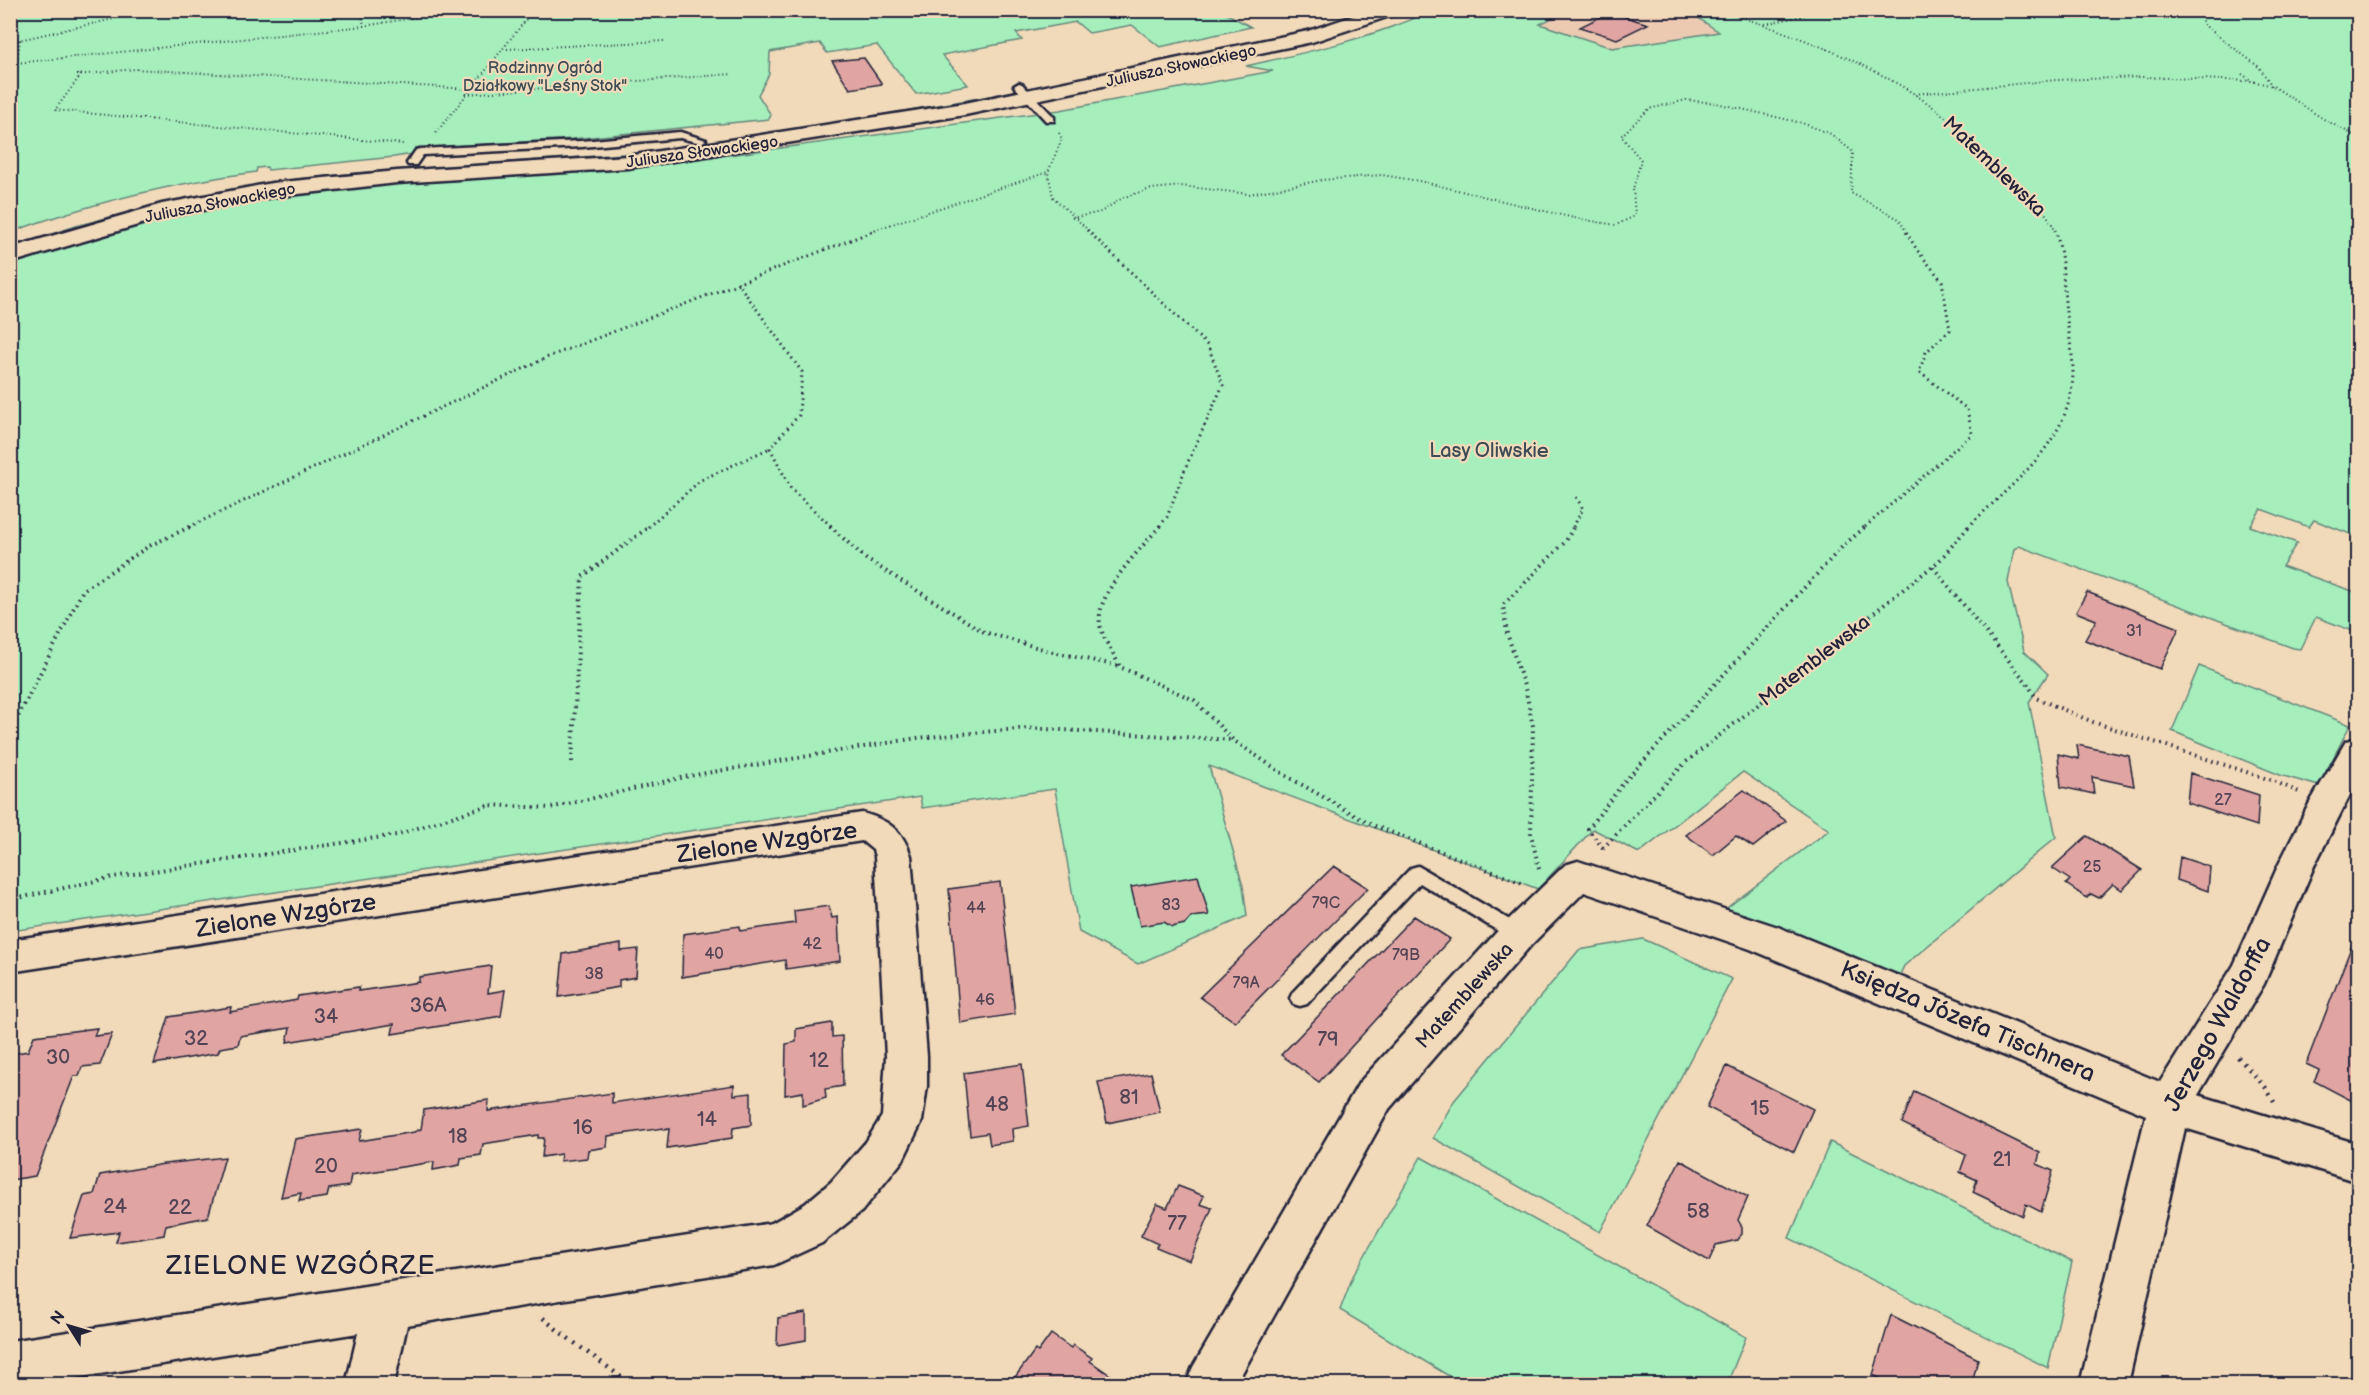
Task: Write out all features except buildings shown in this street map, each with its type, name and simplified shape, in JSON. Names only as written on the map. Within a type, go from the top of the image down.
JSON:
[{"type":"main road","name":"Juliusza Słowackiego","points":[[10,256],[162,211],[272,190],[397,177],[628,162],[880,123],[1266,35],[1350,10]]},
{"type":"main road","name":"Juliusza Słowackiego","points":[[10,242],[109,212],[202,190],[331,170],[420,153],[595,152],[701,140],[1024,91],[1312,36],[1390,10]]},
{"type":"main road","name":"Jerzego Waldorffa","points":[[2104,1384],[2169,1105],[2208,1038],[2250,973],[2296,866],[2327,804],[2358,750]]},
{"type":"main road","name":"Zielone Wzgórze","points":[[10,956],[851,828],[868,828],[888,842],[894,864],[907,1066],[903,1117],[892,1142],[838,1206],[793,1237],[774,1244],[10,1365]]},
{"type":"main road","name":"Matemblewska","points":[[1210,1384],[1374,1096],[1518,934],[1572,878]]},
{"type":"main road","name":"Księdza Józefa Tischnera","points":[[1572,878],[1764,938],[2169,1105],[2286,1143],[2358,1163]]},
{"type":"main road","points":[[370,1384],[388,1304]]},
{"type":"lane","points":[[1024,91],[1050,119]]},
{"type":"lane","points":[[1300,998],[1418,873],[1518,934]]},
{"type":"path","points":[[10,42],[118,18],[173,10]]},
{"type":"path","points":[[361,10],[364,26]]},
{"type":"path","points":[[10,66],[17,63],[364,26],[461,10]]},
{"type":"path","name":"Matemblewska","points":[[1572,878],[1686,762],[1933,567],[1959,536],[2040,459],[2063,422],[2073,388],[2057,236],[2052,223],[2037,204],[1938,111],[1914,94],[1867,68],[1764,24],[1718,10]]},
{"type":"path","points":[[1764,24],[1828,10]]},
{"type":"path","points":[[2204,10],[2200,17],[2204,25],[2259,67],[2273,87]]},
{"type":"path","points":[[81,75],[55,110],[411,145],[420,153],[469,89],[506,49],[532,12]]},
{"type":"path","points":[[10,33],[20,40]]},
{"type":"path","points":[[17,63],[20,40]]},
{"type":"path","points":[[506,49],[664,41]]},
{"type":"path","points":[[77,75],[135,69],[469,89]]},
{"type":"path","points":[[466,94],[732,74]]},
{"type":"path","points":[[2242,74],[2252,81]]},
{"type":"path","points":[[1914,94],[2056,80],[2144,77],[2252,81],[2273,87],[2325,120],[2358,137]]},
{"type":"path","points":[[1072,218],[1101,212],[1124,197],[1151,189],[1180,186],[1249,194],[1322,180],[1382,175],[1419,181],[1574,218],[1616,225],[1635,216],[1633,189],[1641,160],[1621,136],[1649,109],[1686,100],[1716,102],[1802,123],[1831,134],[1853,152],[1851,193],[1899,219],[1917,250],[1942,280],[1950,330],[1926,352],[1919,372],[1968,409],[1972,434],[1843,546],[1625,781],[1588,829],[1572,878]]},
{"type":"path","points":[[1050,119],[1062,139],[1048,172],[1053,197],[1072,218],[1208,346],[1223,385],[1167,517],[1114,582],[1101,606],[1100,625],[1120,667]]},
{"type":"path","points":[[10,732],[83,590],[149,546],[548,357],[842,241],[1048,172]]},
{"type":"path","points":[[572,762],[582,577],[658,520],[701,480],[770,448],[799,415],[801,372],[737,282]]},
{"type":"path","points":[[770,448],[791,489],[866,559],[984,632],[1053,652],[1120,667],[1194,700],[1233,740],[1285,775],[1370,824],[1572,878]]},
{"type":"path","points":[[1572,878],[1534,856],[1531,815],[1534,727],[1524,679],[1507,635],[1503,605],[1566,541],[1583,509],[1575,495]]},
{"type":"path","points":[[1933,567],[2027,683],[2036,698],[2093,722],[2271,780]]},
{"type":"path","points":[[10,900],[113,878],[396,835],[489,805],[549,808],[689,776],[917,738],[1028,728],[1233,740]]},
{"type":"path","points":[[2208,1038],[2237,1056],[2266,1088],[2281,1114],[2286,1143]]},
{"type":"path","points":[[549,1324],[578,1348],[587,1352],[630,1384]]},
{"type":"shaded area","points":[[1688,10],[1720,32],[1612,48],[1539,23],[1566,11]]},
{"type":"green space","name":"Rodzinny Ogród Działkowy \"Leśny Stok\"","points":[[1220,10],[1251,27],[1160,47],[1132,25],[1089,33],[1076,22],[1016,33],[1022,40],[942,55],[968,85],[916,94],[877,45],[827,53],[820,43],[770,52],[769,74],[758,95],[771,115],[769,119],[572,139],[418,148],[413,154],[394,157],[268,170],[267,167],[257,168],[256,172],[163,188],[102,203],[11,232],[11,11]]},
{"type":"green space","name":"Lasy Oliwskie","points":[[1431,11],[1566,11],[1540,24],[1612,48],[1719,32],[1688,11],[2358,11],[2358,537],[2314,520],[2309,527],[2261,509],[2250,526],[2297,543],[2282,566],[2358,593],[2358,633],[2316,617],[2300,649],[2293,648],[2019,546],[2014,549],[2008,582],[2024,651],[2048,674],[2029,702],[2056,837],[1904,966],[1898,979],[1724,910],[1829,830],[1743,772],[1639,853],[1593,829],[1538,889],[1209,766],[1243,886],[1247,916],[1138,964],[1079,932],[1055,789],[922,808],[920,797],[11,931],[10,263],[160,218],[255,198],[387,184],[619,170],[1060,110],[1273,71],[1246,66],[1363,37]]},
{"type":"green space","points":[[1011,94],[707,147],[608,159],[352,176],[11,250],[11,248],[76,226],[164,203],[296,179],[651,152],[785,132]]},
{"type":"green space","points":[[2199,666],[2350,725],[2319,786],[2280,775],[2172,731]]},
{"type":"green space","points":[[1643,939],[1732,979],[1600,1232],[1433,1138],[1454,1101],[1579,950]]},
{"type":"green space","points":[[1830,1142],[2072,1262],[2048,1368],[1789,1238]]},
{"type":"green space","points":[[1421,1157],[1746,1337],[1727,1384],[1462,1384],[1340,1310],[1353,1276]]},
{"type":"district","name":"ZIELONE WZGÓRZE","points":[[301,1265]]}]
